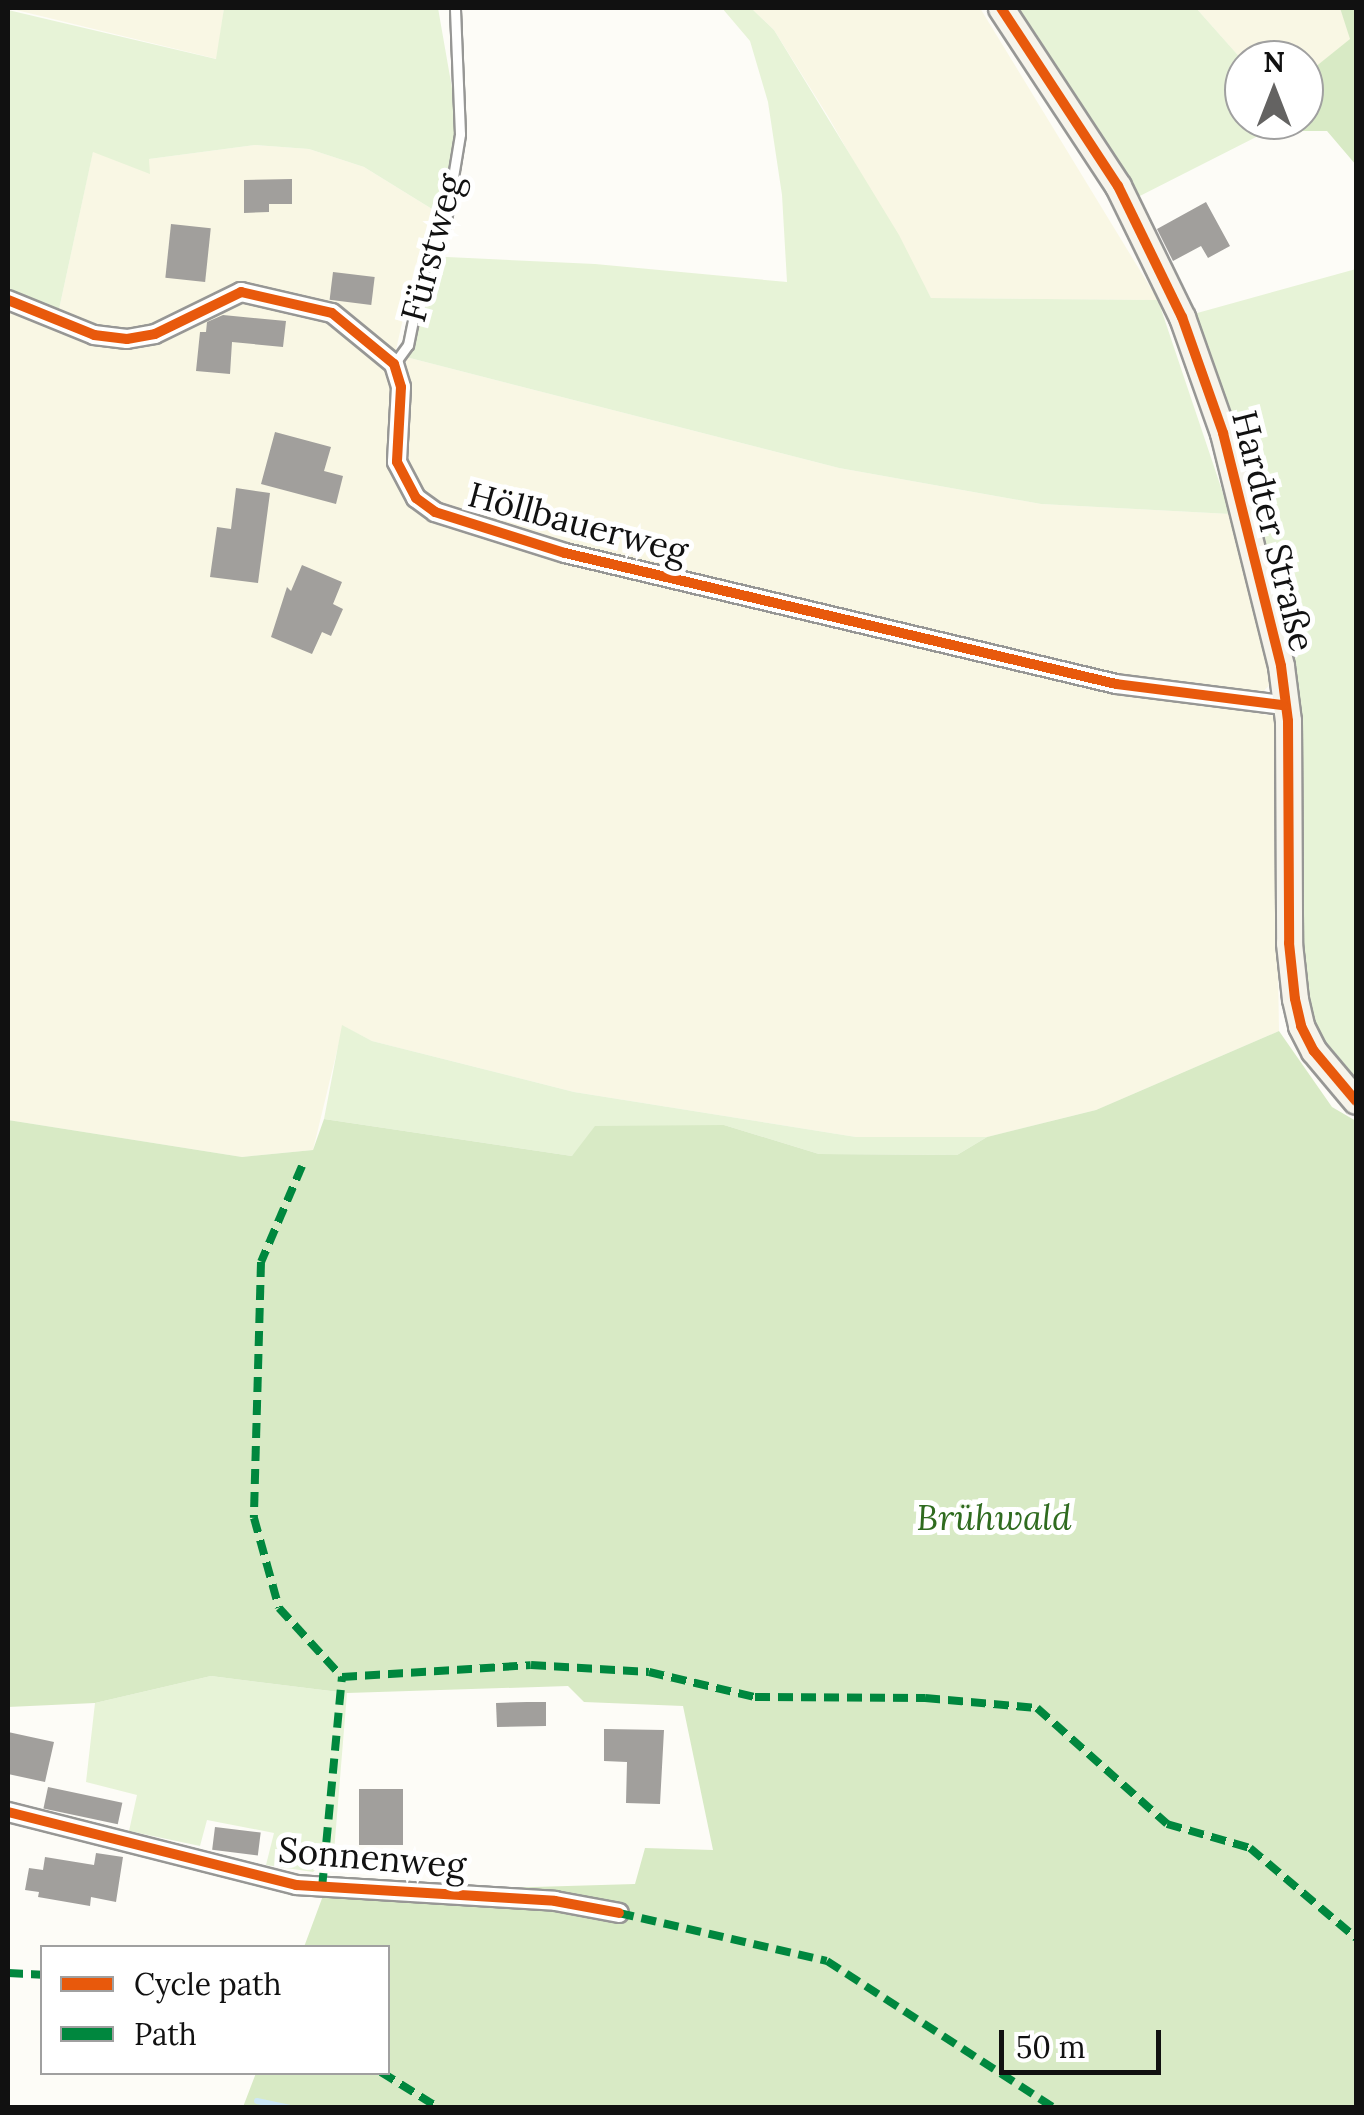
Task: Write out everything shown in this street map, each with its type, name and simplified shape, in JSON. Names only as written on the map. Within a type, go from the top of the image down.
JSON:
[{"type":"street","name":"Hardter Straße","points":[[1001,8],[1118,186],[1182,317],[1223,434],[1257,556],[1281,666],[1288,721],[1290,942],[1295,998],[1301,1026],[1314,1051],[1356,1101]]},
{"type":"street","points":[[8,300],[94,335],[127,340],[155,334],[226,296],[257,293],[332,313],[394,364]]},
{"type":"street","name":"Höllbauerweg","points":[[394,364],[401,387],[397,462],[416,498],[435,512],[565,553],[1116,684],[1283,705]]},
{"type":"street","name":"Sonnenweg","points":[[8,1812],[296,1885],[555,1900],[619,1912]]},
{"type":"lane","name":"Fürstweg","points":[[394,364],[408,345],[426,256],[445,226],[460,134],[454,8]]},
{"type":"shaded area","points":[[8,8],[224,8],[217,59]]},
{"type":"shaded area","points":[[751,8],[980,8],[1158,300],[931,298],[829,118],[774,30]]},
{"type":"shaded area","points":[[1196,8],[1340,8],[1351,39],[1324,60],[1324,40],[1224,40]]},
{"type":"shaded area","points":[[255,145],[309,149],[364,167],[432,209],[433,228],[415,266],[390,376],[394,389],[391,456],[406,504],[463,530],[565,561],[1081,683],[1274,716],[1279,1031],[1096,1110],[987,1137],[856,1137],[574,1092],[372,1041],[343,1026],[313,1150],[242,1157],[8,1120],[8,305],[58,314],[93,151],[149,173],[149,159]]},
{"type":"shaded area","points":[[406,357],[839,468],[1041,504],[1230,514],[1273,681],[1264,691],[1187,685],[1070,665],[628,559],[431,505],[407,471]]},
{"type":"green space","points":[[224,8],[438,8],[460,134],[445,197],[432,209],[364,167],[309,149],[255,145],[149,159],[150,174],[93,152],[58,314],[8,291],[8,10],[216,59]]},
{"type":"green space","points":[[722,8],[751,8],[774,30],[899,235],[931,298],[1158,300],[1230,514],[1041,504],[839,468],[406,357],[426,256],[595,264],[787,282],[782,195],[768,102],[750,41]]},
{"type":"green space","points":[[1000,8],[1196,8],[1224,40],[1224,140],[1250,140],[1126,203]]},
{"type":"green space","points":[[1340,8],[1356,8],[1356,165],[1324,131],[1324,60],[1350,39]]},
{"type":"green space","points":[[1356,269],[1356,1085],[1323,1050],[1304,999],[1289,669],[1190,315]]},
{"type":"green space","points":[[342,1025],[372,1041],[574,1092],[856,1137],[987,1137],[957,1155],[819,1154],[724,1125],[572,1156],[324,1119]]},
{"type":"green space","name":"Brühwald","points":[[1279,1031],[1332,1107],[1356,1121],[1356,2107],[243,2107],[255,2075],[390,2075],[390,1945],[305,1945],[324,1893],[635,1884],[645,1848],[713,1850],[683,1706],[584,1702],[568,1686],[347,1693],[211,1676],[95,1703],[8,1707],[8,1120],[242,1157],[313,1150],[324,1119],[572,1156],[595,1126],[724,1125],[819,1154],[957,1155],[987,1137],[1096,1110]]},
{"type":"green space","points":[[211,1676],[347,1693],[334,1852],[313,1872],[266,1865],[274,1833],[207,1820],[200,1846],[129,1831],[137,1795],[86,1782],[95,1703]]},
{"type":"building","points":[[292,179],[292,204],[269,204],[269,212],[244,213],[244,180]]},
{"type":"building","points":[[1206,202],[1230,246],[1208,258],[1201,246],[1173,261],[1157,229]]},
{"type":"building","points":[[171,224],[211,228],[205,282],[165,278]]},
{"type":"building","points":[[333,272],[375,277],[371,305],[330,300]]},
{"type":"building","points":[[223,315],[286,321],[283,347],[232,342],[230,374],[196,371],[200,332],[206,332],[207,322]]},
{"type":"building","points":[[275,432],[331,447],[324,471],[343,476],[336,504],[261,484]]},
{"type":"building","points":[[236,488],[270,493],[258,583],[210,577],[217,527],[231,529]]},
{"type":"building","points":[[302,565],[342,582],[333,604],[343,609],[331,636],[322,632],[312,654],[271,637],[287,587],[291,591]]},
{"type":"building","points":[[546,1702],[546,1726],[497,1727],[496,1703]]},
{"type":"building","points":[[604,1729],[664,1730],[660,1804],[626,1803],[627,1762],[604,1761]]},
{"type":"building","points":[[8,1732],[54,1742],[45,1782],[8,1774]]},
{"type":"building","points":[[48,1787],[122,1803],[118,1824],[43,1809]]},
{"type":"building","points":[[359,1789],[403,1789],[403,1845],[359,1845]]},
{"type":"building","points":[[215,1827],[261,1833],[258,1855],[212,1850]]},
{"type":"building","points":[[96,1853],[123,1857],[116,1902],[91,1897],[90,1906],[38,1897],[39,1892],[25,1890],[29,1868],[43,1870],[45,1857],[94,1865]]},
{"type":"waterway","points":[[257,2101],[291,2108]]},
{"type":"marked path","points":[[302,1166],[261,1262],[254,1518],[279,1608],[342,1677],[531,1665],[649,1672],[755,1697],[925,1698],[1037,1708],[1167,1824],[1250,1848],[1356,1938]]},
{"type":"marked path","points":[[322,1888],[342,1677]]},
{"type":"marked path","points":[[619,1913],[827,1961],[1054,2108]]},
{"type":"marked path","points":[[8,1973],[40,1975]]},
{"type":"marked path","points":[[386,2075],[439,2108]]},
{"type":"cycle path","points":[[1001,8],[1118,186],[1182,317],[1223,433],[1281,666],[1288,721],[1289,943],[1295,999],[1301,1026],[1314,1051],[1356,1101]]},
{"type":"cycle path","points":[[8,300],[94,335],[127,339],[155,334],[241,292],[332,313],[394,364],[401,387],[397,462],[416,498],[435,512],[565,553],[1116,684],[1283,705]]},
{"type":"cycle path","points":[[8,1812],[296,1885],[555,1901],[619,1913]]}]
